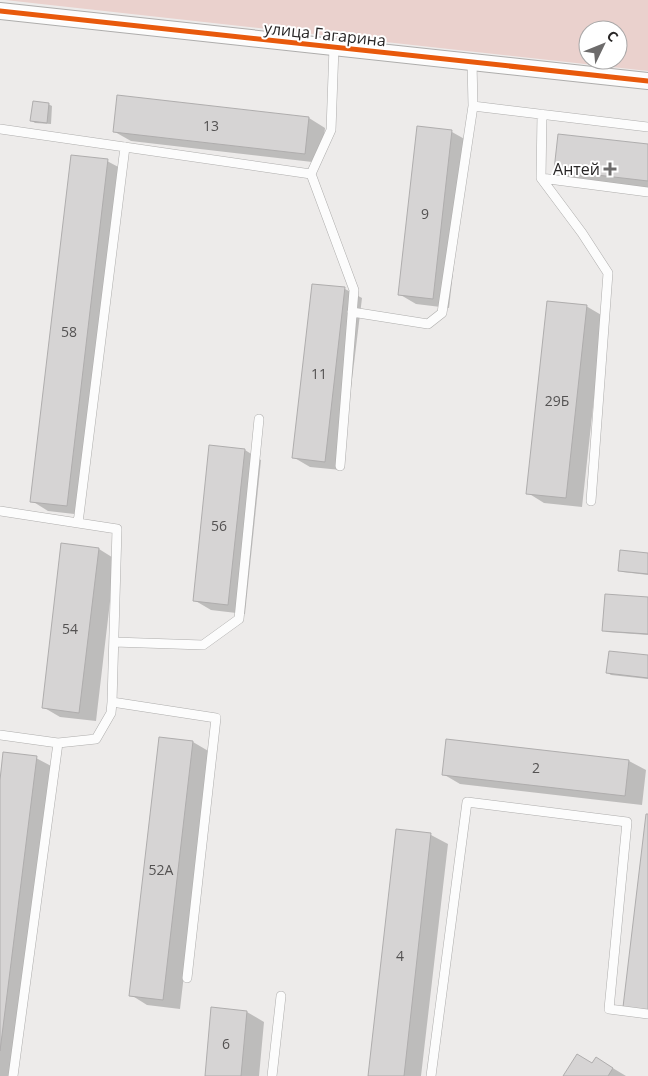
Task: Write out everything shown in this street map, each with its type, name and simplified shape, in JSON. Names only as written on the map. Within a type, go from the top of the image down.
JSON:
[{"type":"street","name":"улица Гагарина","points":[[0,11],[648,81]]},
{"type":"lane","points":[[334,48],[331,130],[311,174],[354,290],[340,466]]},
{"type":"lane","points":[[352,312],[428,324],[442,313],[473,106],[472,62]]},
{"type":"lane","points":[[473,106],[648,127]]},
{"type":"lane","points":[[542,114],[541,178],[582,233],[608,273],[591,501]]},
{"type":"lane","points":[[0,129],[311,174]]},
{"type":"lane","points":[[78,523],[125,147]]},
{"type":"lane","points":[[541,178],[648,192]]},
{"type":"lane","points":[[114,642],[203,645],[239,619],[259,418]]},
{"type":"lane","points":[[0,511],[117,529],[111,713],[96,739],[58,743],[0,735]]},
{"type":"lane","points":[[112,702],[216,718],[186,978]]},
{"type":"lane","points":[[13,1076],[58,743]]},
{"type":"lane","points":[[431,1076],[466,802],[627,822],[609,1009],[648,1014]]},
{"type":"lane","points":[[272,1076],[281,996]]},
{"type":"shaded area","points":[[5,0],[648,0],[648,71],[628,69],[628,20],[578,20],[578,63]]},
{"type":"building","points":[[117,95],[309,117],[305,154],[113,132]]},
{"type":"building","points":[[33,101],[49,103],[47,123],[30,121]]},
{"type":"building","points":[[417,126],[452,130],[433,299],[398,295]]},
{"type":"building","points":[[558,134],[648,144],[648,181],[554,170]]},
{"type":"building","points":[[71,155],[108,159],[67,506],[30,502]]},
{"type":"building","points":[[312,284],[345,287],[325,462],[292,458]]},
{"type":"building","points":[[547,301],[587,305],[566,498],[526,494]]},
{"type":"building","points":[[209,445],[245,449],[228,605],[193,601]]},
{"type":"building","points":[[61,543],[99,548],[79,713],[42,708]]},
{"type":"building","points":[[620,550],[648,553],[648,574],[618,571]]},
{"type":"building","points":[[605,594],[648,597],[648,634],[602,631]]},
{"type":"building","points":[[609,651],[648,655],[648,678],[606,673]]},
{"type":"building","points":[[159,737],[193,741],[163,1000],[129,996]]},
{"type":"building","points":[[446,739],[629,760],[625,796],[442,775]]},
{"type":"building","points":[[3,752],[37,756],[0,1051],[0,780]]},
{"type":"building","points":[[646,814],[648,814],[648,1010],[623,1007]]},
{"type":"building","points":[[396,829],[431,833],[404,1076],[368,1076]]},
{"type":"building","points":[[211,1007],[247,1011],[241,1076],[205,1076]]},
{"type":"building","points":[[577,1054],[592,1063],[596,1057],[613,1068],[608,1076],[563,1076]]},
{"type":"cycle path","points":[[0,11],[648,81]]},
{"type":"place","name":"Антей","points":[[610,169]]}]
